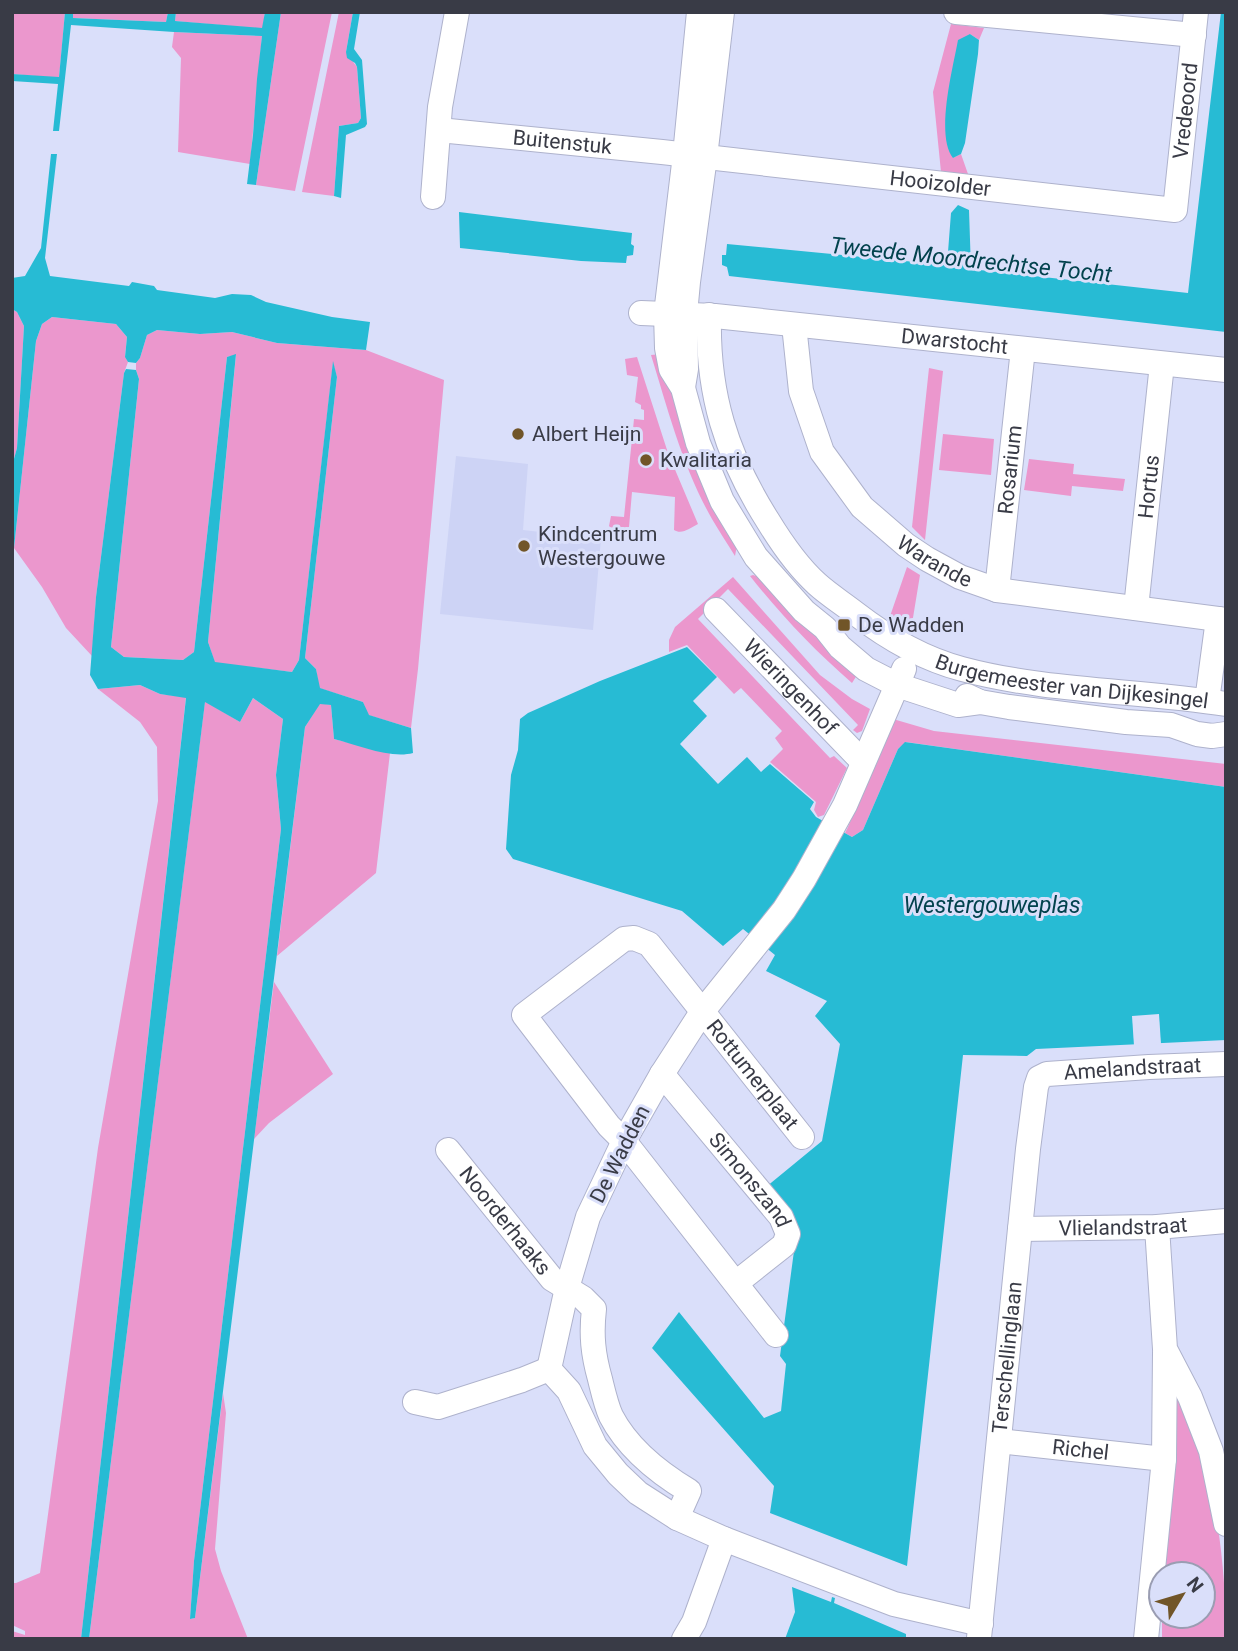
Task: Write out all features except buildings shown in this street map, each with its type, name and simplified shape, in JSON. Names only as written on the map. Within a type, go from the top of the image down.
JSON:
[{"type":"street","points":[[433,197],[440,107],[457,12]]},
{"type":"street","name":"Burgemeester van Dijkesingel","points":[[699,12],[686,369],[683,388],[698,443],[722,501],[755,557],[804,611],[825,628],[839,632],[875,655],[900,677],[958,691],[980,702],[1126,722],[1171,725],[1212,736],[1226,734]]},
{"type":"street","name":"Burgemeester van Dijkesingel","points":[[695,156],[722,12]]},
{"type":"street","points":[[956,12],[1195,24]]},
{"type":"street","name":"Vredeoord","points":[[1175,210],[1195,24]]},
{"type":"street","name":"Buitenstuk","points":[[439,130],[695,156]]},
{"type":"street","name":"Hooizolder","points":[[695,156],[1175,210]]},
{"type":"street","points":[[642,313],[687,315]]},
{"type":"street","name":"Burgemeester van Dijkesingel","points":[[687,315],[708,346],[717,408],[739,471],[751,494],[793,559],[817,584],[869,624],[911,648],[959,668],[1020,681],[1216,702]]},
{"type":"street","name":"Dwarstocht","points":[[687,315],[1226,370]]},
{"type":"street","name":"Warande","points":[[794,325],[801,391],[822,452],[862,507],[906,545],[927,559],[960,577],[997,590],[1222,620],[1216,702]]},
{"type":"street","name":"Rosarium","points":[[997,590],[1023,349]]},
{"type":"street","name":"Hortus","points":[[1136,608],[1162,364]]},
{"type":"street","name":"Wieringenhof","points":[[716,610],[863,762]]},
{"type":"street","name":"De Wadden","points":[[549,1368],[587,1217],[624,1141],[662,1074],[702,1013],[790,900],[836,824],[900,677]]},
{"type":"street","name":"Burgemeester van Dijkesingel","points":[[1171,725],[1199,719],[1213,720],[1226,726]]},
{"type":"street","name":"Rottumerplaat","points":[[624,1141],[609,1126],[524,1015],[624,939],[634,937],[649,944],[802,1137]]},
{"type":"street","name":"Amelandstraat","points":[[1039,1078],[1047,1074],[1226,1064]]},
{"type":"street","name":"Simonszand","points":[[662,1074],[781,1217],[788,1234],[784,1245],[736,1283]]},
{"type":"street","name":"Terschellinglaan","points":[[980,1631],[1028,1149],[1035,1087],[1039,1078]]},
{"type":"street","points":[[624,1141],[776,1335]]},
{"type":"street","name":"Noorderhaaks","points":[[448,1150],[552,1279],[567,1288]]},
{"type":"street","name":"Vlielandstraat","points":[[1020,1229],[1157,1227],[1226,1221]]},
{"type":"street","points":[[1146,1639],[1164,1459],[1165,1349],[1157,1227]]},
{"type":"street","points":[[567,1288],[594,1309],[593,1354],[611,1416],[627,1440],[646,1461],[670,1480],[690,1491],[677,1518]]},
{"type":"street","points":[[1165,1349],[1218,1449],[1226,1524]]},
{"type":"street","points":[[415,1402],[438,1407],[522,1380],[549,1368],[569,1391],[595,1446],[618,1474],[638,1493],[677,1518],[724,1539],[894,1604],[980,1631]]},
{"type":"street","name":"Richel","points":[[999,1441],[1164,1459]]},
{"type":"street","points":[[684,1639],[694,1622],[724,1539]]},
{"type":"shaded area","points":[[12,12],[65,12],[59,78],[12,74]]},
{"type":"shaded area","points":[[73,12],[168,12],[166,22],[72,18]]},
{"type":"shaded area","points":[[176,12],[265,12],[263,29],[175,21]]},
{"type":"shaded area","points":[[281,12],[332,12],[295,191],[256,185]]},
{"type":"shaded area","points":[[339,12],[353,12],[346,52],[357,67],[361,118],[358,123],[339,126],[334,196],[302,192]]},
{"type":"shaded area","points":[[951,24],[984,28],[979,40],[970,34],[953,158],[961,154],[968,174],[941,172],[933,92]]},
{"type":"shaded area","points":[[174,32],[262,36],[250,164],[178,152],[181,58],[172,47]]},
{"type":"shaded area","points":[[12,309],[17,312],[24,326],[17,448],[12,466]]},
{"type":"shaded area","points":[[52,317],[116,324],[127,337],[125,356],[128,362],[124,373],[96,597],[92,656],[66,628],[42,587],[14,548],[36,341],[42,324]]},
{"type":"shaded area","points":[[157,330],[200,334],[232,332],[277,343],[366,350],[444,380],[411,728],[368,715],[363,702],[319,688],[316,669],[305,658],[337,377],[333,363],[299,660],[292,672],[215,663],[208,642],[236,355],[227,357],[194,652],[183,660],[124,657],[111,647],[139,379],[136,363],[147,335]]},
{"type":"shaded area","points":[[661,354],[737,545],[735,556],[702,500],[684,459],[651,355]]},
{"type":"shaded area","points":[[637,357],[668,453],[698,524],[683,531],[674,530],[675,497],[632,492],[629,527],[623,533],[614,531],[609,526],[611,516],[624,517],[634,419],[644,420],[644,410],[635,402],[638,377],[627,375],[625,359]]},
{"type":"shaded area","points":[[929,368],[943,371],[925,540],[912,527]]},
{"type":"shaded area","points":[[943,434],[994,439],[991,475],[939,470]]},
{"type":"shaded area","name":"Kindcentrum Westergouwe","points":[[456,456],[528,464],[523,530],[601,539],[593,630],[440,614]]},
{"type":"shaded area","points":[[1029,459],[1074,464],[1073,474],[1125,479],[1123,491],[1072,486],[1071,496],[1024,490]]},
{"type":"shaded area","points":[[907,567],[920,575],[910,636],[888,622]]},
{"type":"shaded area","points":[[750,576],[759,577],[859,672],[852,683],[786,618]]},
{"type":"shaded area","points":[[733,577],[820,675],[870,709],[862,731],[857,733],[853,730],[858,725],[728,589],[698,619],[830,758],[834,756],[847,768],[824,815],[818,817],[814,810],[816,802],[770,762],[783,749],[775,738],[782,731],[741,688],[734,694],[687,645],[669,652],[669,640],[675,627]]},
{"type":"shaded area","points":[[140,685],[160,694],[186,697],[81,1639],[12,1639],[12,1631],[25,1635],[25,1631],[12,1625],[12,1583],[40,1573],[98,1148],[158,801],[157,747],[140,722],[98,689]]},
{"type":"shaded area","points":[[253,698],[283,719],[276,775],[281,829],[194,1561],[190,1619],[195,1618],[223,1393],[226,1413],[215,1549],[248,1639],[89,1639],[205,701],[240,722]]},
{"type":"shaded area","points":[[320,703],[331,705],[334,739],[390,753],[376,873],[277,956],[305,727]]},
{"type":"shaded area","points":[[893,719],[934,731],[1226,764],[1226,787],[906,742],[898,749],[863,830],[852,837],[845,833]]},
{"type":"shaded area","points":[[274,982],[333,1074],[269,1123],[254,1139]]},
{"type":"shaded area","points":[[1176,1389],[1200,1444],[1212,1492],[1223,1565],[1226,1639],[1162,1639],[1162,1630],[1217,1630],[1217,1560],[1166,1560]]},
{"type":"water","points":[[65,12],[73,12],[73,18],[166,22],[168,12],[176,12],[175,21],[262,28],[265,12],[281,12],[256,185],[247,184],[262,36],[71,25],[59,131],[53,131],[58,84],[12,81],[12,74],[59,77]]},
{"type":"water","points":[[353,12],[360,12],[354,49],[362,60],[367,124],[346,135],[341,198],[334,196],[339,126],[358,123],[361,118],[357,67],[347,58],[346,52]]},
{"type":"water","points":[[1221,12],[1226,12],[1226,332],[729,276],[727,267],[722,265],[722,255],[726,255],[727,244],[947,265],[951,213],[958,205],[969,210],[971,269],[1188,293]]},
{"type":"water","points":[[970,34],[979,40],[978,54],[965,143],[961,154],[953,158],[945,134],[949,84],[958,40]]},
{"type":"water","points":[[51,154],[57,154],[45,258],[50,276],[129,286],[132,282],[154,286],[157,290],[215,298],[232,294],[251,295],[266,302],[332,317],[370,322],[366,350],[277,343],[232,332],[200,334],[157,330],[147,335],[136,363],[128,362],[125,357],[127,337],[116,324],[52,317],[42,324],[36,341],[14,548],[12,466],[17,448],[24,326],[17,312],[12,309],[12,278],[25,276],[41,248]]},
{"type":"water","points":[[459,212],[632,233],[633,255],[627,256],[626,263],[460,248]]},
{"type":"water","points":[[236,354],[208,642],[215,662],[292,672],[299,660],[333,361],[337,377],[305,658],[316,669],[320,688],[363,702],[369,715],[411,728],[413,753],[384,753],[334,739],[331,705],[320,704],[305,727],[195,1618],[190,1619],[194,1561],[281,829],[276,775],[283,719],[253,698],[240,722],[205,702],[89,1639],[81,1639],[186,698],[160,694],[140,685],[98,689],[90,675],[96,597],[124,373],[126,369],[136,370],[139,379],[111,647],[124,657],[183,660],[194,652],[227,357]]},
{"type":"water","name":"Westergouweplas","points":[[687,647],[717,677],[693,701],[707,716],[680,744],[718,784],[747,757],[761,772],[770,764],[814,802],[810,809],[816,817],[852,837],[863,830],[898,749],[905,742],[1226,787],[1226,1040],[1036,1049],[1027,1056],[963,1055],[907,1566],[770,1513],[774,1486],[652,1348],[679,1312],[764,1418],[781,1411],[786,1364],[780,1356],[794,1251],[790,1219],[766,1187],[822,1141],[840,1044],[815,1016],[827,1001],[766,971],[775,955],[743,929],[723,946],[682,911],[513,859],[506,849],[511,775],[518,750],[520,719],[600,681]]},
{"type":"water","points":[[792,1587],[831,1602],[832,1597],[835,1598],[834,1603],[906,1634],[906,1639],[785,1639],[795,1612]]},
{"type":"pier","points":[[1159,1014],[1161,1044],[1134,1046],[1132,1016]]},
{"type":"place","name":"Albert Heijn","points":[[518,434]]},
{"type":"place","name":"Kwalitaria","points":[[646,460]]},
{"type":"place","name":"Kindcentrum Westergouwe","points":[[524,546]]},
{"type":"place","name":"De Wadden","points":[[844,625]]},
{"type":"water label","name":"Tweede Moordrechtse Tocht","points":[[971,260]]}]
